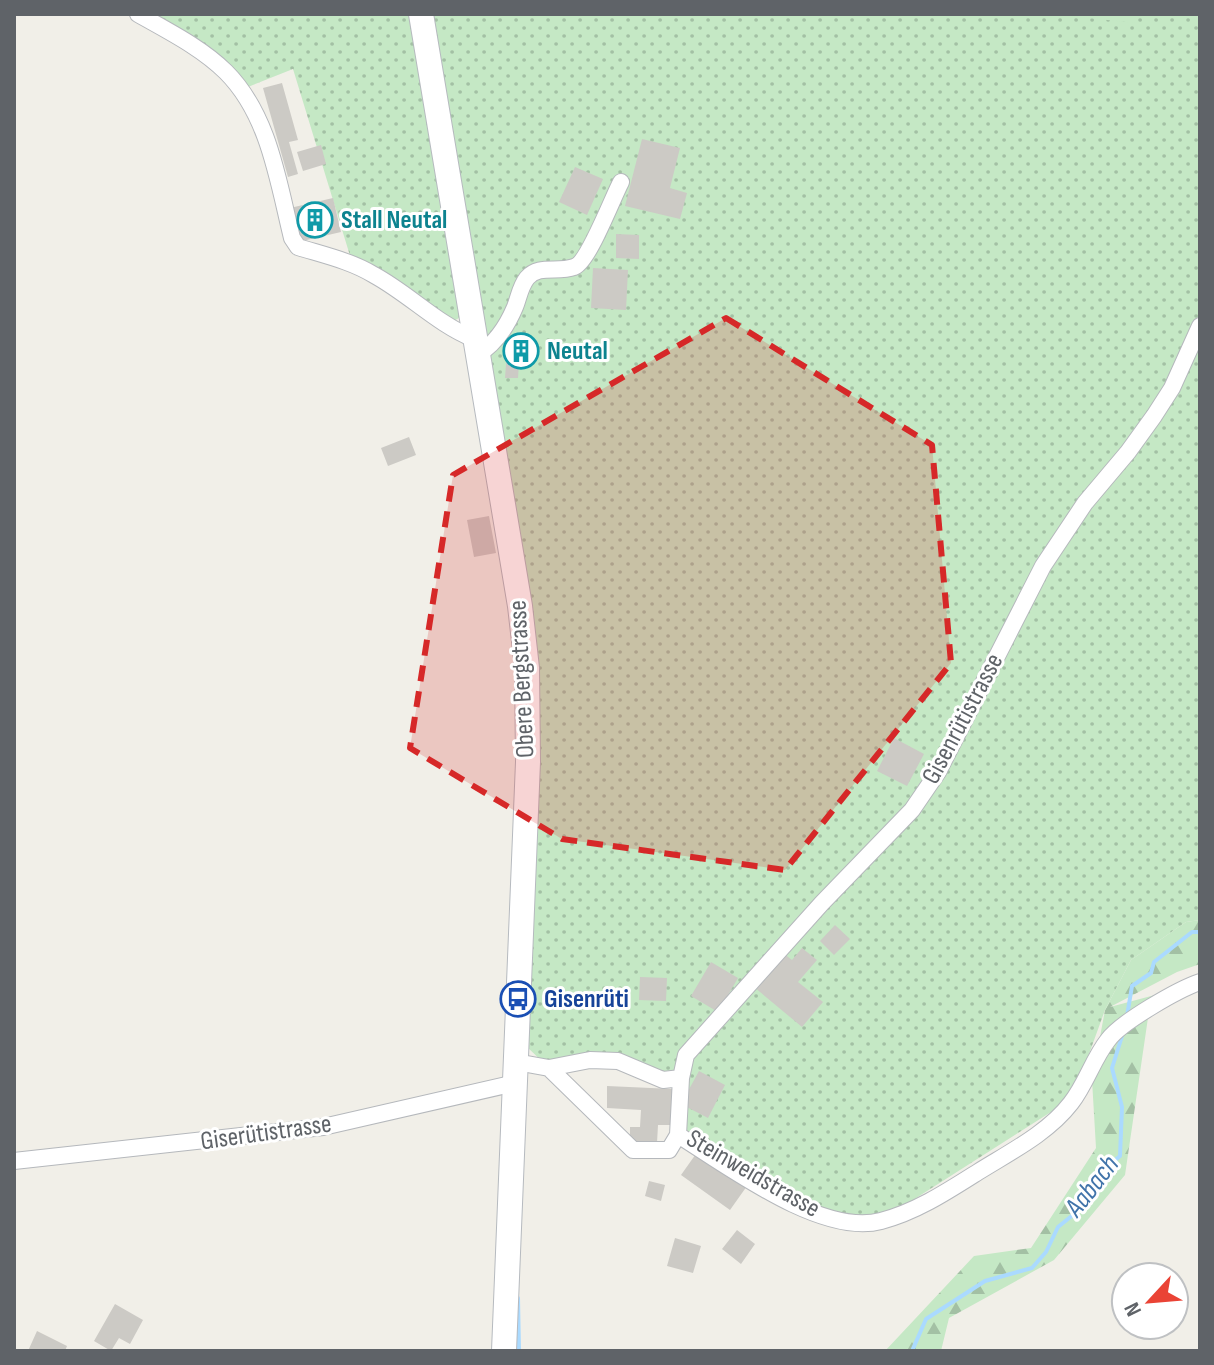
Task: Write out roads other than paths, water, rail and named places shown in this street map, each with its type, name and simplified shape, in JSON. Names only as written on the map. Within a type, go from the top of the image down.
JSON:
[{"type":"main road","name":"Obere Bergstrasse","points":[[421,14],[520,606],[527,668],[528,762],[504,1351]]},
{"type":"street","points":[[138,14],[182,39],[225,71],[248,98],[268,143],[292,238],[298,247],[351,263],[376,275],[476,347],[488,349],[506,324],[522,286],[535,271],[574,267],[582,263],[621,182]]},
{"type":"street","name":"Gisenrütistrasse","points":[[681,1078],[686,1055],[822,903],[912,810],[938,772],[1043,566],[1085,503],[1154,416],[1172,388],[1200,326]]},
{"type":"street","name":"Steinweidstrasse","points":[[681,1078],[678,1135],[802,1208],[838,1222],[860,1224],[880,1221],[914,1209],[954,1187],[1043,1131],[1071,1103],[1109,1037],[1181,988],[1200,982]]},
{"type":"street","points":[[515,1073],[590,1060],[618,1061],[663,1080],[681,1078]]},
{"type":"street","points":[[549,1068],[633,1150],[669,1150],[678,1135]]},
{"type":"street","name":"Giserütistrasse","points":[[14,1161],[323,1127],[515,1073]]},
{"type":"waterway","name":"Aabach","points":[[1127,1016],[1132,986],[1151,973],[1154,962],[1192,932],[1200,932]]},
{"type":"waterway","name":"Aabach","points":[[912,1351],[926,1319],[985,1281],[1032,1268],[1046,1252],[1058,1227],[1084,1206],[1102,1171],[1120,1156],[1122,1107],[1112,1068],[1123,1033]]},
{"type":"waterway","points":[[518,1298],[519,1351]]},
{"type":"place","name":"Stall Neutal","points":[[315,220]]},
{"type":"place","name":"Neutal","points":[[521,351]]},
{"type":"place","name":"Gisenrüti","points":[[518,999]]}]
